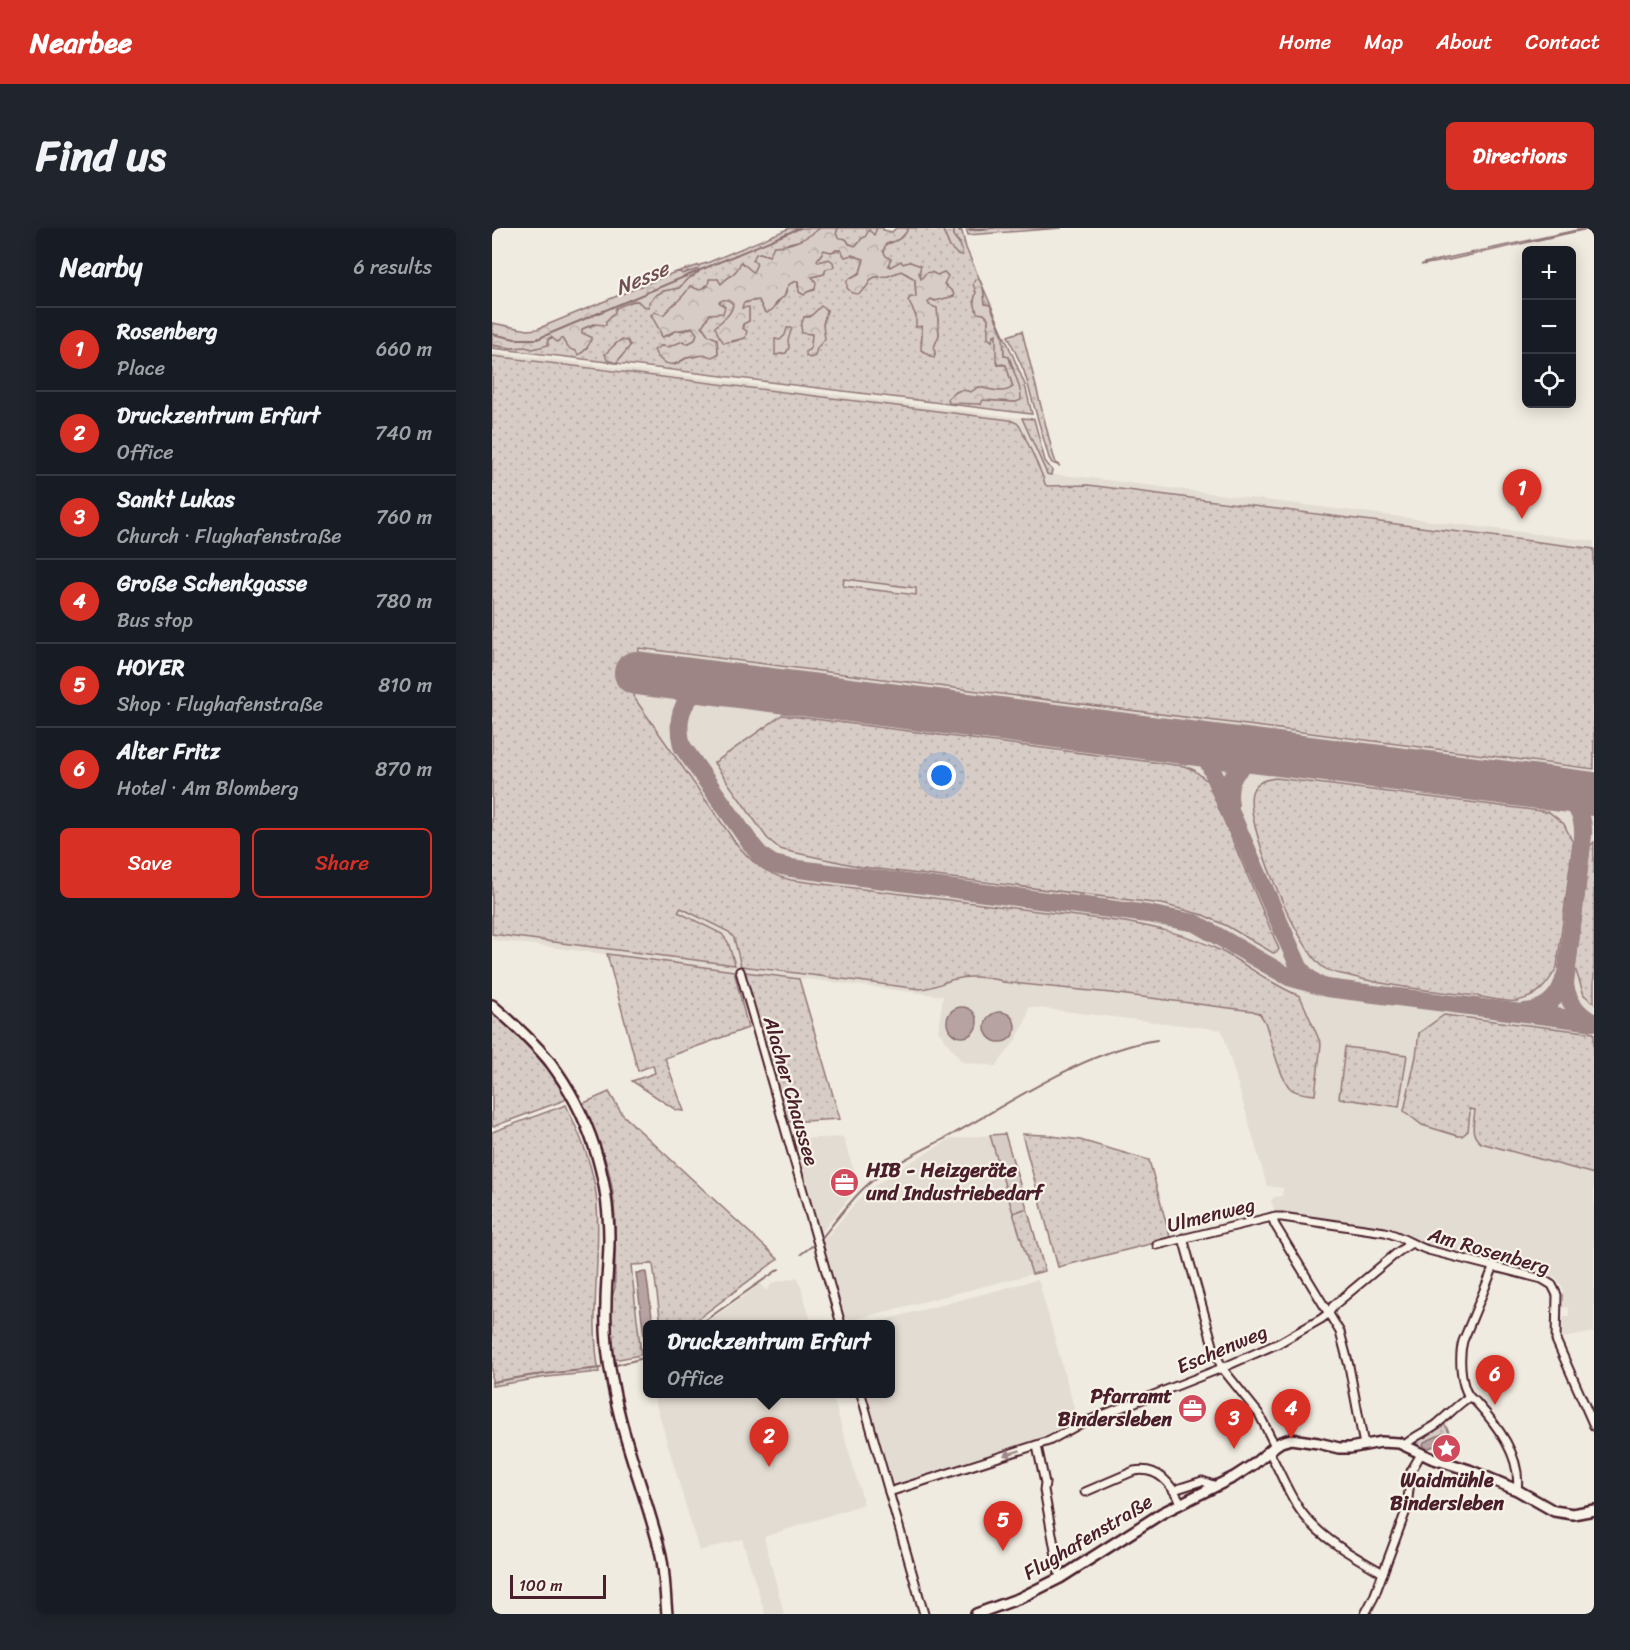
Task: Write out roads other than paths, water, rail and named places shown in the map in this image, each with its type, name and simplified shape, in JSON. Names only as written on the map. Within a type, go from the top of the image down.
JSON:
[{"type":"street","name":"Alacher Chaussee","points":[[740,971],[840,1320]]},
{"type":"street","points":[[492,1005],[534,1043],[550,1062],[579,1110],[601,1167],[608,1202],[606,1303],[608,1358],[616,1400],[661,1556],[667,1614]]},
{"type":"street","points":[[1272,1217],[1340,1332],[1365,1445]]},
{"type":"street","name":"Ulmenweg","points":[[1157,1245],[1272,1217]]},
{"type":"street","name":"Am Rosenberg","points":[[1272,1217],[1385,1232],[1428,1251],[1542,1279],[1553,1286],[1557,1295],[1557,1340],[1594,1426]]},
{"type":"street","points":[[1183,1238],[1214,1349],[1222,1368],[1259,1414],[1294,1502],[1315,1528],[1383,1574]]},
{"type":"street","name":"Eschenweg","points":[[889,1492],[1037,1446],[1082,1423],[1279,1343],[1316,1322],[1410,1244]]},
{"type":"street","points":[[1494,1266],[1462,1341],[1460,1353],[1463,1378],[1469,1396],[1505,1440],[1516,1466],[1517,1490]]},
{"type":"street","points":[[1405,1445],[1438,1423],[1469,1396]]},
{"type":"street","points":[[862,1398],[924,1614]]},
{"type":"street","name":"Flughafenstraße","points":[[976,1614],[1020,1598],[1060,1578],[1180,1503],[1244,1472],[1281,1442],[1292,1439],[1339,1448],[1393,1442],[1517,1490],[1554,1511],[1573,1514],[1594,1510]]},
{"type":"street","points":[[1037,1446],[1060,1578]]},
{"type":"street","points":[[1365,1614],[1374,1597],[1407,1508],[1411,1471],[1421,1454]]},
{"type":"street","points":[[1085,1492],[1143,1469],[1157,1473],[1174,1490],[1180,1503]]},
{"type":"street","name":"Flughafenstraße","points":[[1174,1490],[1202,1481],[1216,1486]]},
{"type":"waterway","name":"Nesse","points":[[492,334],[515,339],[537,339],[800,228]]},
{"type":"waterway","name":"Nesse","points":[[957,228],[960,231]]},
{"type":"waterway","name":"Nesse","points":[[969,230],[994,228]]},
{"type":"waterway","points":[[821,1239],[859,1193],[874,1179],[896,1165],[1027,1091],[1079,1065],[1132,1045],[1157,1040]]},
{"type":"waterway","points":[[801,1254],[812,1246]]},
{"type":"waterway","points":[[706,1320],[779,1269]]},
{"type":"waterway","points":[[616,1365],[643,1358]]},
{"type":"waterway","points":[[492,1382],[601,1368]]},
{"type":"place","name":"Rosenberg","points":[[1522,519]]},
{"type":"place","name":"HIB - Heizgeräte und Industriebedarf","points":[[845,1182]]},
{"type":"place","name":"Alter Fritz","points":[[1495,1405]]},
{"type":"place","name":"Pfarramt Bindersleben","points":[[1193,1408]]},
{"type":"place","name":"Große Schenkgasse","points":[[1291,1439]]},
{"type":"place","name":"Sankt Lukas","points":[[1234,1449]]},
{"type":"place","name":"Waidmühle Bindersleben","points":[[1447,1449]]},
{"type":"place","name":"Druckzentrum Erfurt","points":[[769,1467]]},
{"type":"place","name":"HOYER","points":[[1003,1551]]}]
